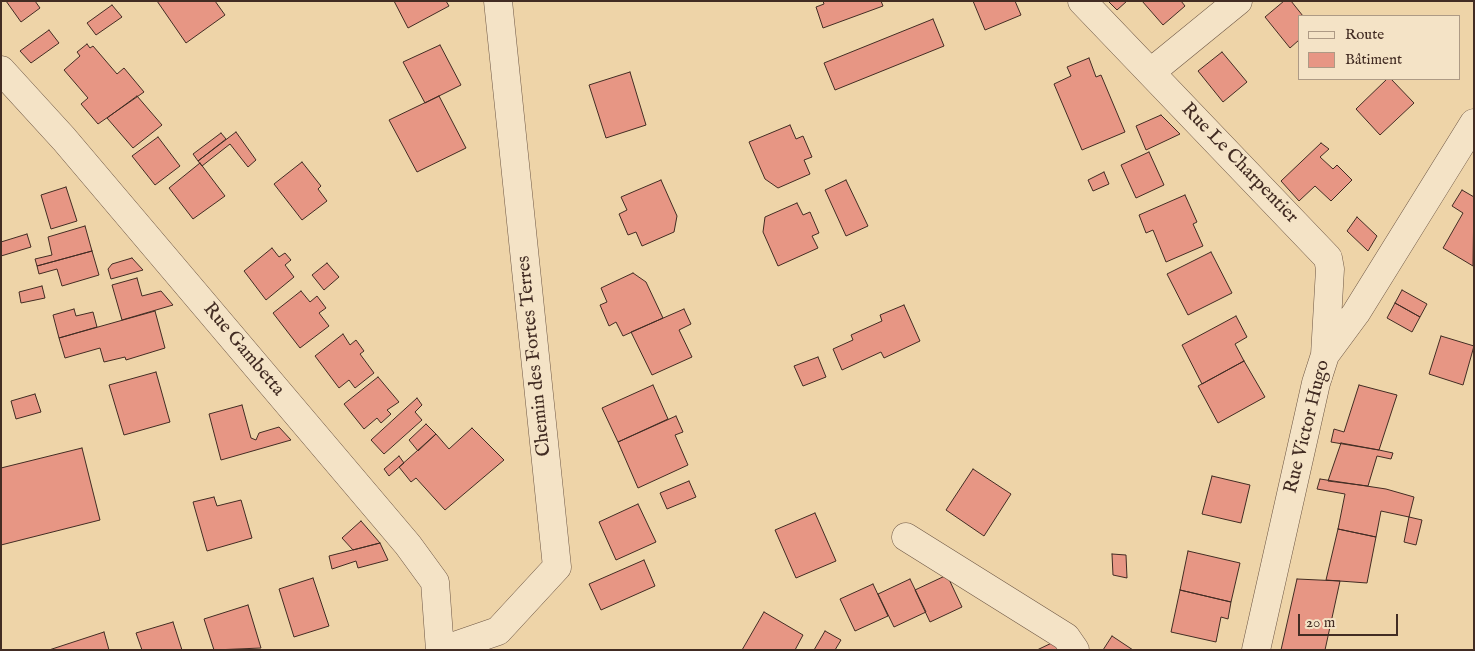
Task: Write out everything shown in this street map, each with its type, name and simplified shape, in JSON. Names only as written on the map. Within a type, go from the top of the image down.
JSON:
[{"type":"street","name":"Chemin des Fortes Terres","points":[[442,650],[498,631],[557,568],[498,1]]},
{"type":"street","name":"Rue Le Charpentier","points":[[1082,1],[1328,258],[1330,269],[1325,355]]},
{"type":"street","points":[[1151,72],[1238,1]]},
{"type":"street","name":"Rue Gambetta","points":[[1,70],[64,140],[408,545],[435,582],[442,650]]},
{"type":"street","name":"Rue Victor Hugo","points":[[1256,650],[1316,383],[1325,355],[1356,313],[1474,123]]},
{"type":"street","points":[[906,537],[1066,637],[1075,650]]},
{"type":"building","points":[[6,1],[35,1],[40,8],[21,22]]},
{"type":"building","points":[[157,1],[215,1],[225,15],[186,43]]},
{"type":"building","points":[[394,1],[446,1],[449,6],[408,28]]},
{"type":"building","points":[[823,1],[881,1],[883,6],[823,28],[816,7],[824,4]]},
{"type":"building","points":[[973,1],[1015,1],[1021,15],[985,30]]},
{"type":"building","points":[[1108,1],[1127,1],[1117,10]]},
{"type":"building","points":[[1142,1],[1181,1],[1185,6],[1163,25]]},
{"type":"building","points":[[1284,1],[1291,1],[1302,15],[1298,15],[1298,41],[1290,48],[1265,17]]},
{"type":"building","points":[[112,5],[122,17],[96,35],[87,23]]},
{"type":"building","points":[[933,19],[944,46],[835,90],[824,63]]},
{"type":"building","points":[[49,30],[59,43],[31,63],[20,51]]},
{"type":"building","points":[[87,44],[90,48],[93,46],[117,74],[124,68],[144,92],[98,124],[81,104],[88,98],[64,70],[80,56],[77,52]]},
{"type":"building","points":[[440,45],[461,85],[425,103],[403,62]]},
{"type":"building","points":[[1222,52],[1247,82],[1223,102],[1198,71]]},
{"type":"building","points":[[1089,58],[1096,77],[1101,75],[1125,132],[1082,150],[1054,84],[1071,76],[1067,67]]},
{"type":"building","points":[[630,72],[646,125],[606,138],[589,85]]},
{"type":"building","points":[[1386,80],[1392,80],[1414,103],[1380,135],[1356,109]]},
{"type":"building","points":[[137,96],[162,125],[133,148],[107,118]]},
{"type":"building","points":[[439,96],[466,148],[417,172],[389,120]]},
{"type":"building","points":[[1161,115],[1180,134],[1146,150],[1136,126]]},
{"type":"building","points":[[790,125],[796,139],[803,136],[812,157],[804,160],[810,174],[778,188],[765,179],[749,142]]},
{"type":"building","points":[[236,132],[256,160],[248,167],[230,144],[202,166],[198,161]]},
{"type":"building","points":[[221,133],[226,139],[198,161],[193,154]]},
{"type":"building","points":[[158,137],[180,166],[155,185],[132,156]]},
{"type":"building","points":[[1321,143],[1329,149],[1320,157],[1333,169],[1337,165],[1352,180],[1331,201],[1315,186],[1299,201],[1281,181]]},
{"type":"building","points":[[1149,152],[1164,185],[1136,198],[1121,165]]},
{"type":"building","points":[[302,162],[321,186],[318,189],[327,201],[302,220],[274,184]]},
{"type":"building","points":[[200,163],[225,196],[193,219],[169,188]]},
{"type":"building","points":[[1104,172],[1109,184],[1093,191],[1088,180]]},
{"type":"building","points":[[661,180],[677,216],[674,232],[642,246],[636,232],[628,235],[619,214],[627,210],[621,197]]},
{"type":"building","points":[[846,180],[868,226],[846,236],[825,190]]},
{"type":"building","points":[[66,187],[77,221],[51,229],[41,195]]},
{"type":"building","points":[[1462,190],[1474,197],[1473,266],[1443,248],[1463,213],[1452,206]]},
{"type":"building","points":[[1185,195],[1197,222],[1193,224],[1203,246],[1166,262],[1153,230],[1146,233],[1139,215]]},
{"type":"building","points":[[797,203],[803,215],[810,212],[819,233],[812,236],[818,248],[778,266],[763,232],[765,217]]},
{"type":"building","points":[[1357,217],[1377,236],[1368,251],[1347,231]]},
{"type":"building","points":[[85,226],[92,251],[37,266],[35,259],[52,255],[48,237]]},
{"type":"building","points":[[27,234],[31,247],[1,256],[1,242]]},
{"type":"building","points":[[272,248],[279,257],[285,253],[291,260],[285,265],[294,277],[266,300],[244,271]]},
{"type":"building","points":[[92,251],[99,275],[62,286],[57,269],[39,274],[37,266]]},
{"type":"building","points":[[1211,252],[1232,293],[1188,315],[1167,274]]},
{"type":"building","points":[[132,258],[143,270],[111,279],[108,269],[112,264]]},
{"type":"building","points":[[327,263],[339,277],[324,290],[312,275]]},
{"type":"building","points":[[633,273],[646,282],[663,318],[623,336],[616,322],[609,326],[600,305],[607,302],[601,288]]},
{"type":"building","points":[[137,278],[142,296],[161,291],[173,305],[122,320],[112,285]]},
{"type":"building","points":[[42,286],[45,298],[21,303],[19,292]]},
{"type":"building","points":[[1402,290],[1427,304],[1420,317],[1395,303]]},
{"type":"building","points":[[301,291],[310,302],[317,296],[326,308],[319,313],[329,326],[300,348],[273,313]]},
{"type":"building","points":[[1395,303],[1420,317],[1412,332],[1387,318]]},
{"type":"building","points":[[904,305],[920,341],[884,358],[881,352],[842,370],[833,349],[853,340],[851,335],[882,321],[880,315]]},
{"type":"building","points":[[74,309],[76,316],[93,312],[97,327],[59,338],[53,315]]},
{"type":"building","points":[[684,309],[691,324],[679,330],[692,357],[652,375],[631,332]]},
{"type":"building","points":[[155,311],[165,348],[126,360],[125,357],[104,362],[100,348],[65,358],[59,338]]},
{"type":"building","points":[[1236,316],[1247,337],[1235,344],[1244,361],[1202,384],[1182,345]]},
{"type":"building","points":[[343,334],[350,345],[356,340],[364,351],[360,354],[374,373],[355,388],[349,380],[339,388],[315,356]]},
{"type":"building","points":[[1441,336],[1474,346],[1463,385],[1429,374]]},
{"type":"building","points":[[818,357],[826,377],[803,386],[794,366]]},
{"type":"building","points":[[1244,361],[1265,397],[1218,423],[1198,386]]},
{"type":"building","points":[[156,372],[170,422],[124,435],[109,385]]},
{"type":"building","points":[[378,377],[399,402],[387,410],[391,414],[381,423],[377,418],[364,429],[344,404]]},
{"type":"building","points":[[653,385],[668,419],[618,442],[602,408]]},
{"type":"building","points":[[1359,385],[1397,395],[1379,450],[1331,442],[1334,429],[1344,432]]},
{"type":"building","points":[[35,394],[41,412],[16,419],[11,401]]},
{"type":"building","points":[[417,398],[422,405],[415,412],[422,420],[384,454],[371,440]]},
{"type":"building","points":[[242,405],[251,438],[256,440],[259,433],[279,427],[291,440],[221,460],[209,414]]},
{"type":"building","points":[[676,416],[683,432],[675,435],[688,465],[638,488],[618,442]]},
{"type":"building","points":[[426,424],[436,434],[418,451],[409,440]]},
{"type":"building","points":[[472,428],[504,460],[445,510],[416,478],[411,482],[399,467],[436,434],[449,449]]},
{"type":"building","points":[[1341,443],[1393,453],[1391,459],[1377,456],[1368,486],[1328,481]]},
{"type":"building","points":[[82,448],[100,520],[1,545],[1,468]]},
{"type":"building","points":[[399,456],[404,463],[389,476],[384,469]]},
{"type":"building","points":[[973,469],[1011,494],[984,536],[946,510]]},
{"type":"building","points":[[1212,476],[1250,485],[1241,523],[1202,514]]},
{"type":"building","points":[[1320,479],[1386,489],[1414,497],[1409,517],[1381,511],[1376,537],[1338,529],[1345,494],[1317,489]]},
{"type":"building","points":[[689,481],[696,497],[667,509],[660,493]]},
{"type":"building","points":[[214,497],[217,506],[241,500],[252,538],[207,551],[193,502]]},
{"type":"building","points":[[638,504],[656,542],[616,560],[599,522]]},
{"type":"building","points":[[815,513],[836,561],[796,578],[775,530]]},
{"type":"building","points":[[1409,517],[1422,520],[1416,545],[1404,542]]},
{"type":"building","points":[[361,521],[380,543],[353,550],[342,538]]},
{"type":"building","points":[[1338,529],[1376,537],[1367,583],[1326,580]]},
{"type":"building","points":[[380,543],[388,560],[358,568],[356,561],[332,569],[329,556]]},
{"type":"building","points":[[1188,551],[1240,563],[1231,602],[1180,590]]},
{"type":"building","points":[[1112,554],[1126,555],[1127,578],[1113,575]]},
{"type":"building","points":[[644,560],[655,586],[601,610],[589,584]]},
{"type":"building","points":[[947,575],[962,607],[930,622],[915,590]]},
{"type":"building","points":[[313,578],[329,626],[294,637],[279,589]]},
{"type":"building","points":[[910,579],[926,612],[894,627],[878,594]]},
{"type":"building","points":[[1297,579],[1340,581],[1325,650],[1281,650]]},
{"type":"building","points":[[873,584],[888,616],[855,631],[840,599]]},
{"type":"building","points":[[1180,590],[1231,602],[1228,619],[1221,617],[1216,642],[1171,632]]},
{"type":"building","points":[[248,605],[261,648],[214,650],[204,619]]},
{"type":"building","points":[[764,612],[803,635],[795,650],[742,650]]},
{"type":"building","points":[[173,622],[182,650],[142,650],[136,633]]},
{"type":"building","points":[[825,631],[841,640],[835,650],[814,650]]},
{"type":"building","points":[[104,632],[109,650],[49,650]]},
{"type":"building","points":[[1112,636],[1133,650],[1103,650]]},
{"type":"building","points":[[1058,640],[1062,650],[1037,650]]}]
